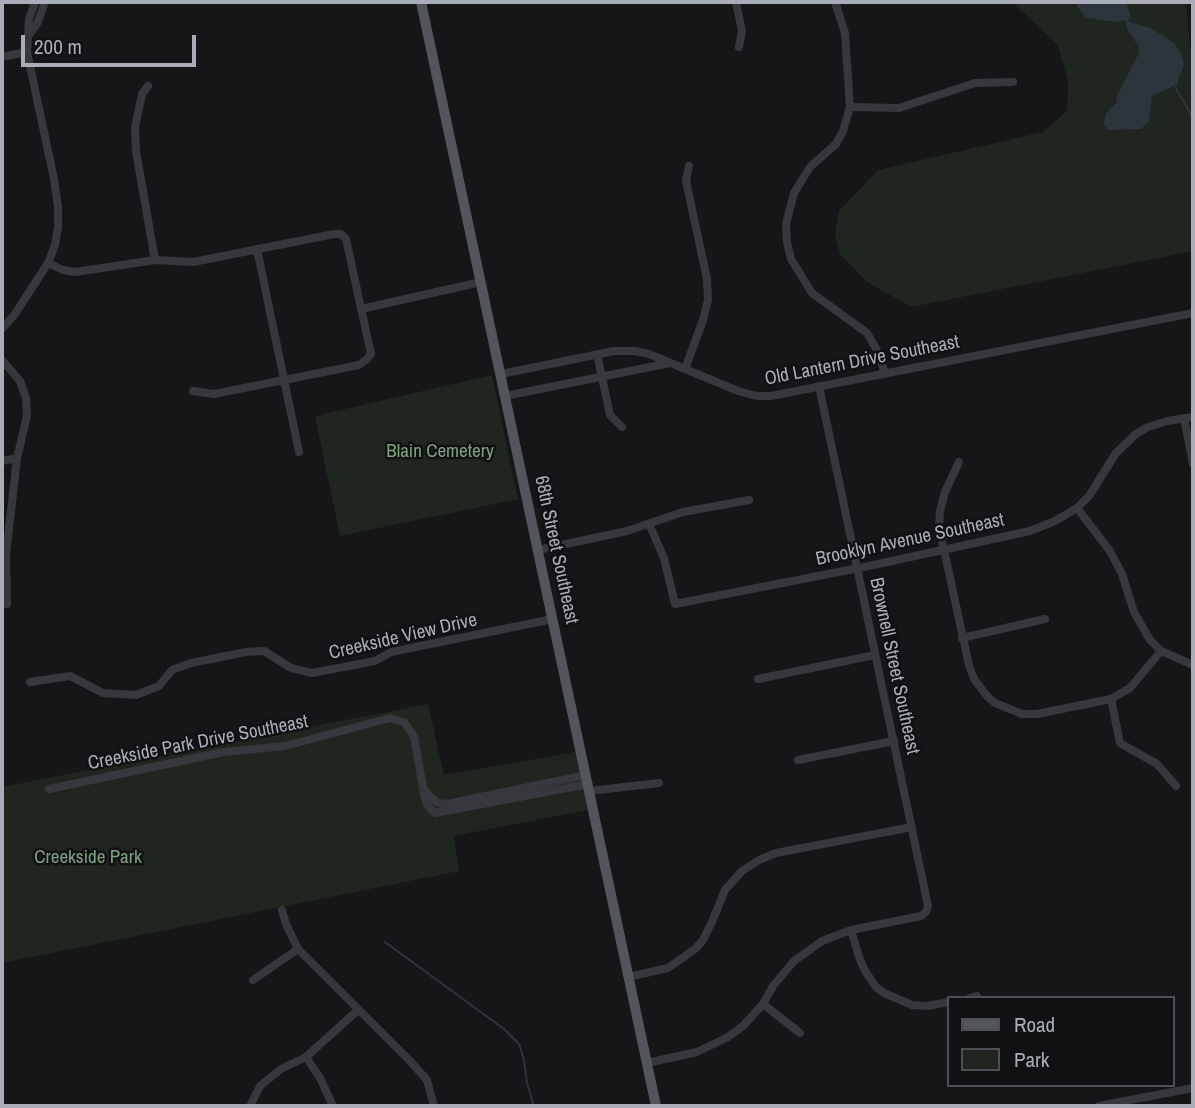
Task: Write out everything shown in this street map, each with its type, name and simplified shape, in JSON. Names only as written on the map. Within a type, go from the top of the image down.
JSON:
[{"type":"main road","name":"68th Street Southeast","points":[[421,2],[656,1106]]},
{"type":"street","points":[[2,329],[48,263],[55,245],[58,207],[27,52],[29,19],[35,2]]},
{"type":"street","points":[[28,36],[37,24],[45,2]]},
{"type":"street","points":[[736,2],[742,31],[739,47]]},
{"type":"street","points":[[835,2],[845,33],[850,107],[844,131],[836,144],[810,167],[794,193],[786,224],[787,242],[791,259],[806,285],[821,302],[867,333],[878,352],[885,373]]},
{"type":"street","points":[[2,57],[27,52]]},
{"type":"street","points":[[850,107],[899,108],[975,83],[1013,82]]},
{"type":"street","points":[[148,86],[142,94],[135,128],[136,151],[155,260]]},
{"type":"street","points":[[685,369],[708,300],[707,279],[686,181],[689,166]]},
{"type":"street","points":[[48,263],[75,272],[155,260],[193,262],[341,234],[346,239],[371,354],[359,365],[214,394],[193,391]]},
{"type":"street","points":[[257,249],[299,452]]},
{"type":"street","points":[[361,309],[481,282]]},
{"type":"street","name":"Old Lantern Drive Southeast","points":[[501,373],[614,351],[635,351],[757,396],[771,396],[1193,313]]},
{"type":"street","points":[[597,354],[610,415],[622,427]]},
{"type":"street","points":[[2,360],[20,381],[26,398],[27,416],[17,458],[4,556],[7,604]]},
{"type":"street","points":[[505,396],[670,363]]},
{"type":"street","name":"Brownell Street Southeast","points":[[819,386],[926,890],[926,912],[921,916],[851,930]]},
{"type":"street","name":"Brooklyn Avenue Southeast","points":[[649,524],[664,558],[675,604],[1030,531],[1077,508],[1099,483],[1124,443],[1148,427],[1193,417]]},
{"type":"street","points":[[1184,418],[1193,464]]},
{"type":"street","points":[[2,461],[17,458]]},
{"type":"street","points":[[959,463],[945,492],[939,527],[962,638],[974,678],[987,696],[1009,710],[1022,714],[1037,714],[1111,699],[1130,688],[1161,651]]},
{"type":"street","points":[[538,550],[606,537],[682,512],[750,500]]},
{"type":"street","points":[[1077,508],[1110,551],[1122,574],[1142,629],[1161,651],[1193,665]]},
{"type":"street","name":"Creekside View Drive","points":[[30,682],[70,676],[103,693],[136,695],[159,686],[172,670],[191,663],[246,652],[264,651],[291,668],[312,673],[375,661],[391,652],[553,619]]},
{"type":"street","points":[[962,638],[1045,619]]},
{"type":"street","points":[[758,680],[876,655]]},
{"type":"street","points":[[1111,699],[1120,743],[1157,764],[1177,786]]},
{"type":"street","name":"Creekside Park Drive Southeast","points":[[49,789],[224,752],[285,746],[390,718],[404,722],[414,736],[427,805],[439,814],[587,783],[659,783]]},
{"type":"street","points":[[798,760],[894,741]]},
{"type":"street","points":[[628,977],[668,968],[695,950],[703,940],[725,890],[742,871],[759,860],[776,853],[912,827]]},
{"type":"street","points":[[282,909],[298,949],[427,1080],[435,1106]]},
{"type":"street","points":[[647,1063],[709,1048],[743,1026],[798,958],[822,941],[851,930],[865,971],[884,993],[912,1005],[928,1006],[946,1002]]},
{"type":"street","points":[[253,980],[298,949]]},
{"type":"street","points":[[763,1004],[800,1033]]},
{"type":"street","points":[[250,1106],[260,1086],[281,1069],[306,1057],[358,1010]]},
{"type":"street","points":[[306,1057],[320,1078],[333,1106]]},
{"type":"street","points":[[1099,1106],[1193,1088]]},
{"type":"green space","points":[[1012,2],[1186,2],[1190,47],[1193,48],[1193,251],[911,307],[867,282],[840,254],[835,235],[839,211],[878,170],[1043,132],[1067,111],[1068,82],[1058,45]]},
{"type":"green space","name":"Blain Cemetery","points":[[492,375],[518,499],[340,536],[315,416]]},
{"type":"green space","name":"Creekside Park","points":[[428,704],[444,775],[581,751],[593,809],[454,836],[459,871],[2,963],[2,787]]},
{"type":"shaded area","points":[[1074,2],[1126,2],[1131,18],[1128,19],[1129,22],[1151,28],[1174,43],[1182,56],[1184,65],[1178,84],[1152,96],[1149,121],[1141,129],[1108,130],[1104,124],[1105,115],[1117,102],[1117,96],[1139,53],[1139,47],[1127,29],[1126,20],[1115,22],[1085,17]]},
{"type":"waterway","points":[[1175,87],[1192,116]]},
{"type":"waterway","points":[[385,942],[504,1029],[519,1044],[534,1106]]}]
